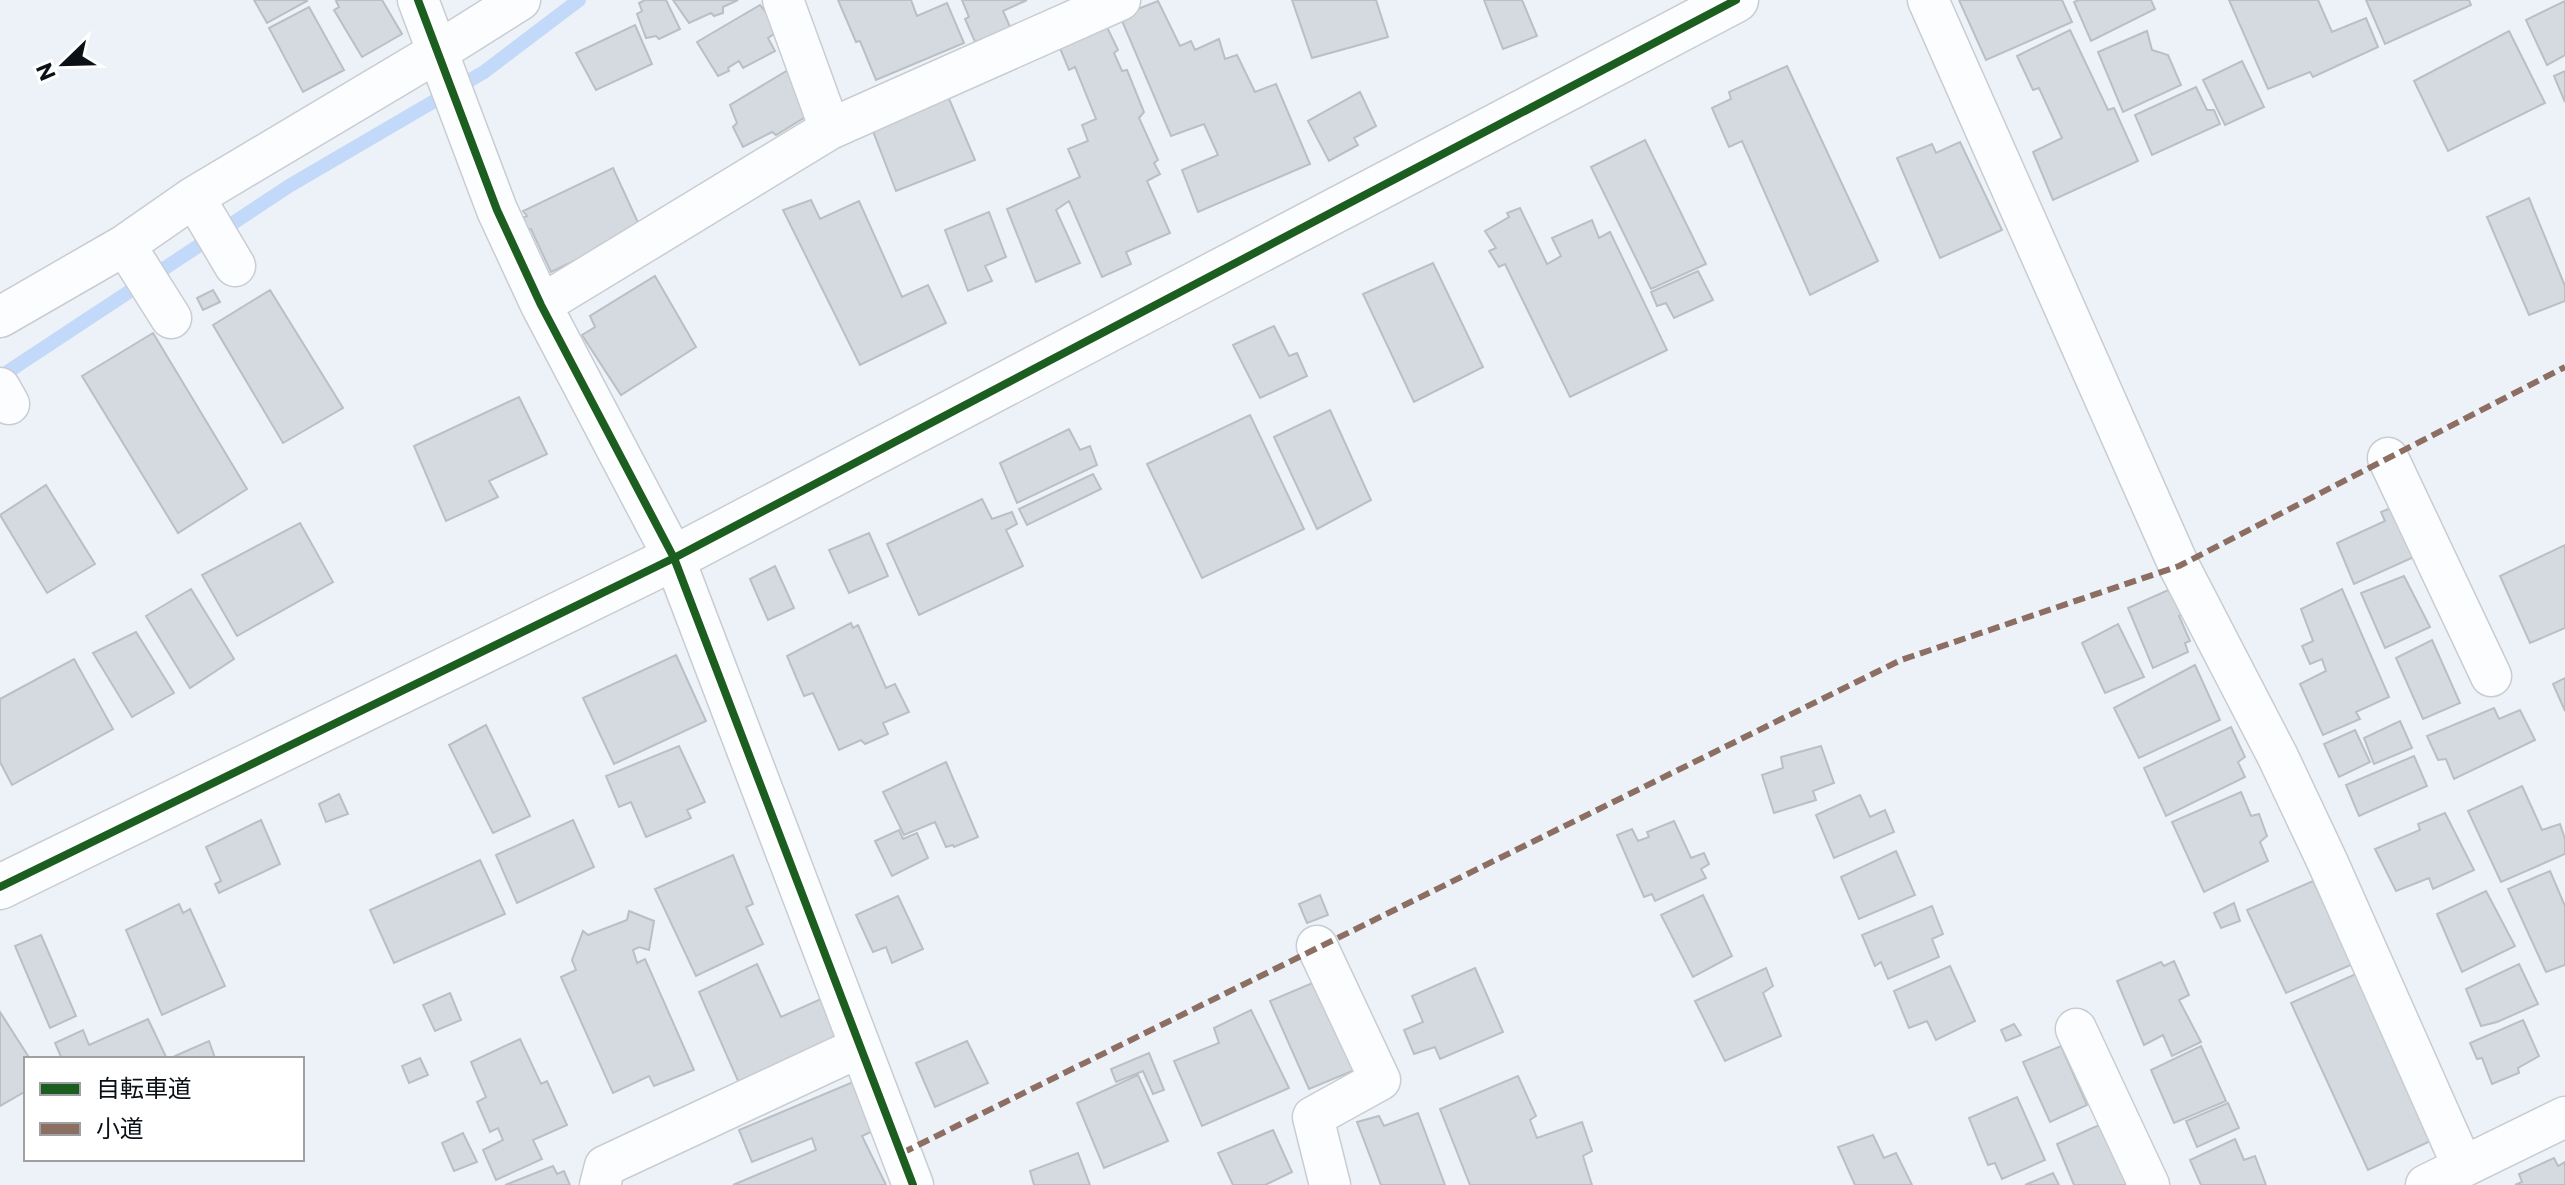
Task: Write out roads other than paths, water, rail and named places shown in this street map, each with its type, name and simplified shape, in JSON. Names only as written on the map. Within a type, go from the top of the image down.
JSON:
[{"type":"street","points":[[418,0],[497,210],[541,305],[674,558],[913,1185]]},
{"type":"street","points":[[0,317],[130,253],[199,206],[442,60],[520,0]]},
{"type":"street","points":[[783,0],[830,129]]},
{"type":"street","points":[[541,305],[830,129],[1120,0]]},
{"type":"street","points":[[0,887],[674,558],[1736,0]]},
{"type":"street","points":[[1928,0],[2179,566],[2278,757],[2463,1167]]},
{"type":"street","points":[[199,206],[235,266]]},
{"type":"street","points":[[130,253],[171,318]]},
{"type":"street","points":[[2388,458],[2491,676]]},
{"type":"street","points":[[1317,946],[1380,1080],[1313,1117],[1330,1185]]},
{"type":"street","points":[[2076,1029],[2149,1185]]},
{"type":"street","points":[[600,1185],[605,1166],[860,1047]]},
{"type":"street","points":[[2426,1185],[2565,1117]]},
{"type":"waterway","points":[[0,377],[289,186],[484,72],[579,0]]}]
